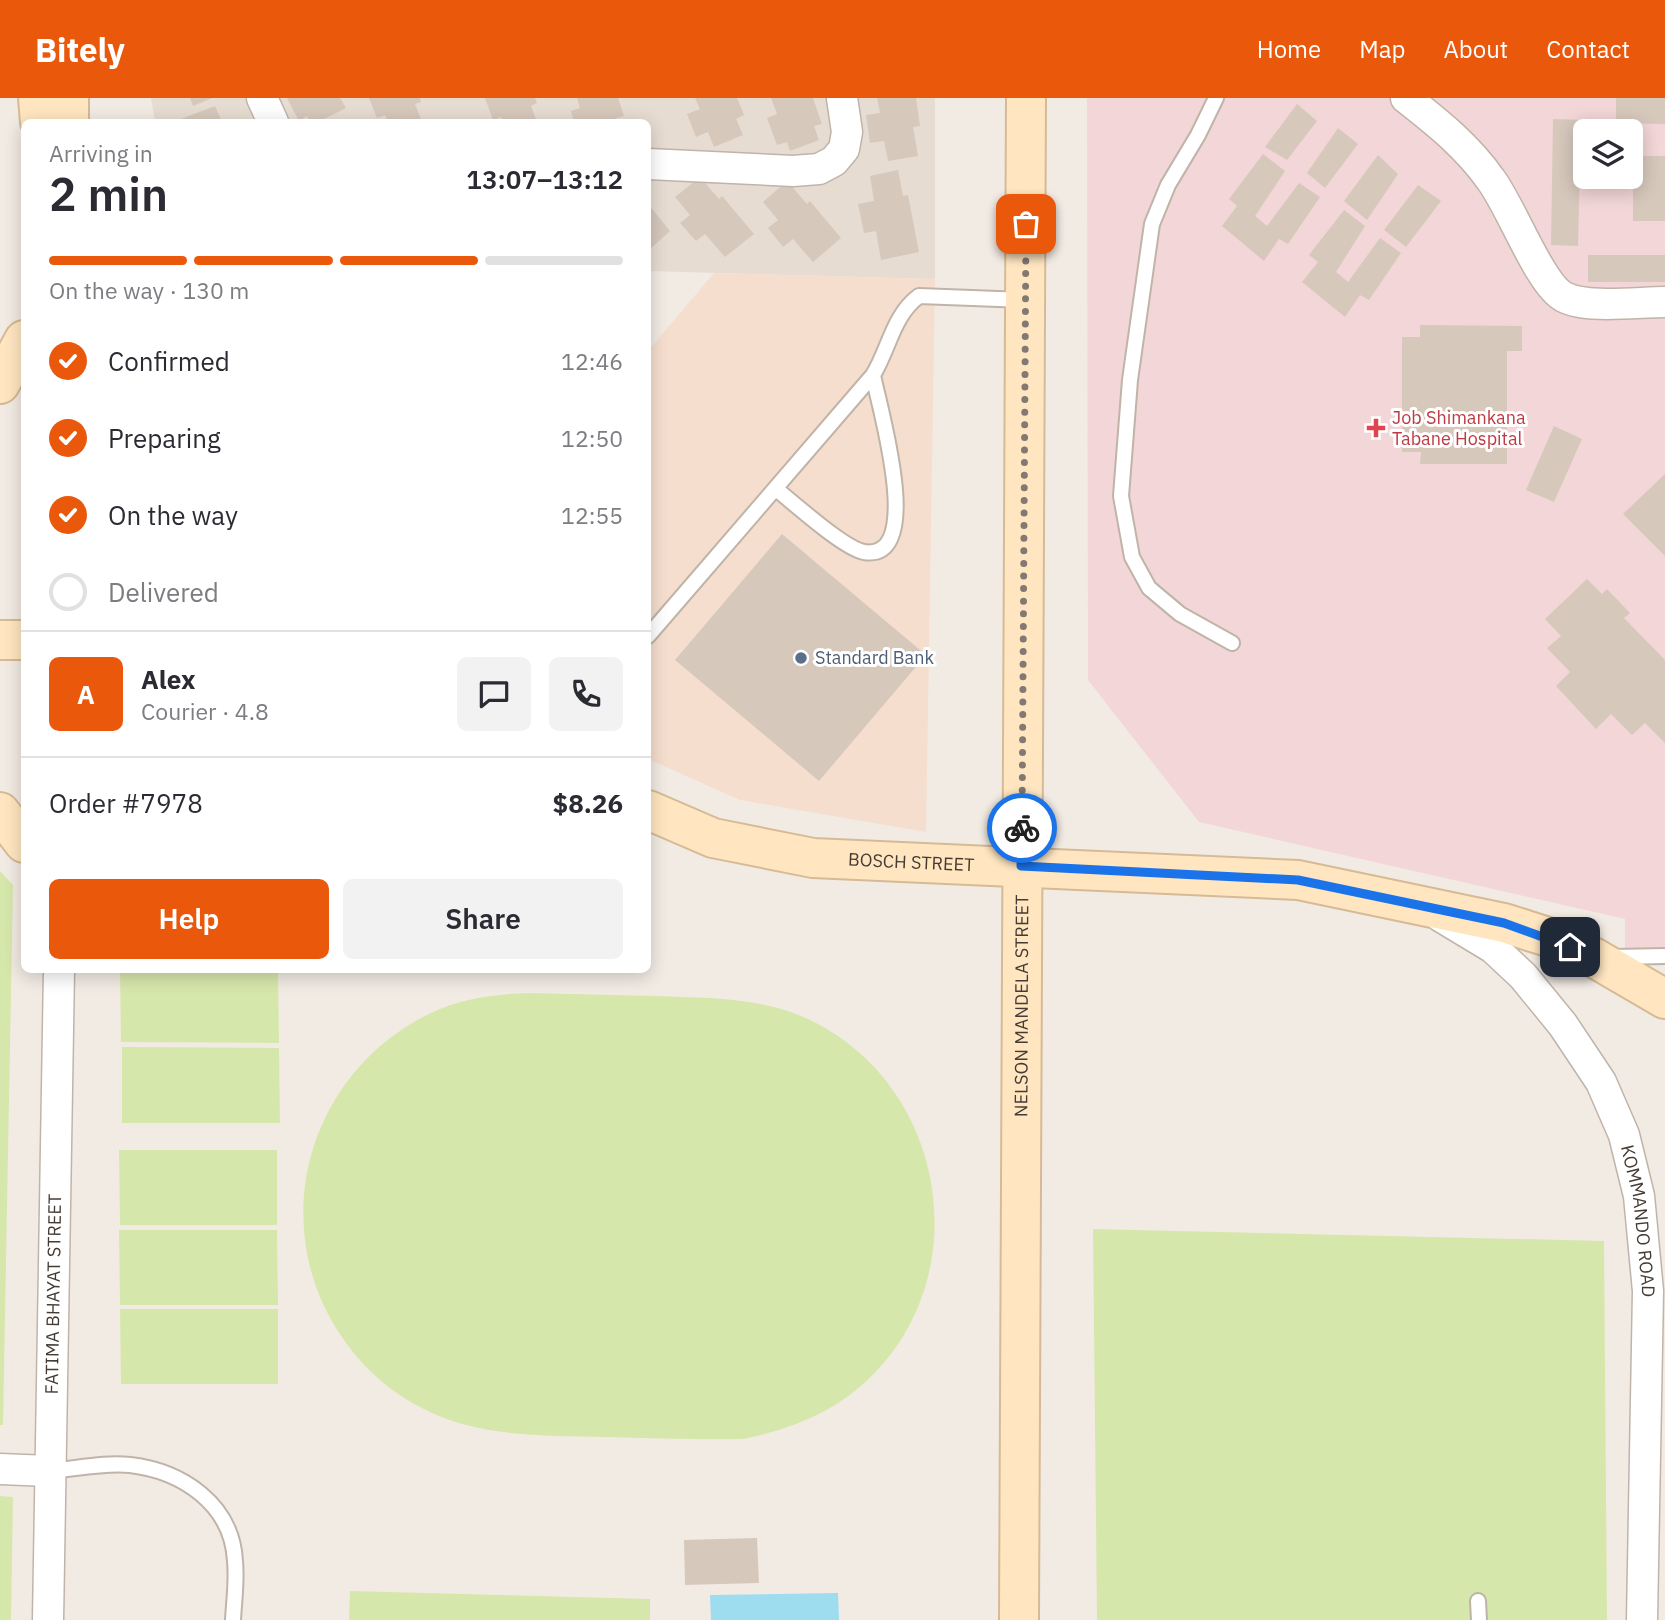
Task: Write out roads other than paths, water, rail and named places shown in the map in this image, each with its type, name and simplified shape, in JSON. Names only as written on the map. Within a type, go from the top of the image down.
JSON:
[{"type":"main road","points":[[38,98],[40,119]]},
{"type":"main road","points":[[69,98],[69,119]]},
{"type":"main road","name":"NELSON MANDELA STREET","points":[[1019,1620],[1026,98]]},
{"type":"main road","points":[[0,384],[21,346]]},
{"type":"main road","points":[[0,640],[21,640]]},
{"type":"main road","name":"BOSCH STREET","points":[[651,811],[713,838],[813,858],[1298,880],[1504,923],[1593,957],[1665,999]]},
{"type":"main road","points":[[0,812],[21,839]]},
{"type":"street","points":[[262,98],[272,119]]},
{"type":"street","points":[[651,164],[793,171],[819,169],[834,161],[844,149],[847,132],[842,98]]},
{"type":"street","points":[[1406,98],[1467,150],[1492,181],[1541,270],[1560,296],[1573,302],[1665,302]]},
{"type":"street","name":"KOMMANDO ROAD","points":[[1423,906],[1493,948],[1524,976],[1563,1025],[1601,1083],[1624,1135],[1639,1196],[1648,1291],[1642,1620]]},
{"type":"street","name":"FATIMA BHAYAT STREET","points":[[48,1620],[60,973]]},
{"type":"street","points":[[0,1469],[50,1471]]},
{"type":"lane","points":[[1216,98],[1168,185],[1152,224],[1130,380],[1121,496],[1132,557],[1149,588],[1180,614],[1232,643]]},
{"type":"lane","points":[[651,633],[873,375],[884,358],[897,319],[907,304],[919,296],[1026,300]]},
{"type":"lane","points":[[776,489],[843,541],[862,552],[879,551],[891,542],[897,522],[896,495],[873,375]]},
{"type":"lane","points":[[1593,957],[1665,956]]},
{"type":"lane","points":[[50,1471],[128,1464],[164,1472],[212,1502],[230,1534],[235,1560],[233,1620]]},
{"type":"lane","points":[[1478,1601],[1479,1620]]},
{"type":"water","points":[[838,1593],[839,1620],[711,1620],[710,1595]]},
{"type":"place","name":"Job Shimankana Tabane Hospital","points":[[1376,428]]},
{"type":"place","name":"Standard Bank","points":[[801,658]]}]
